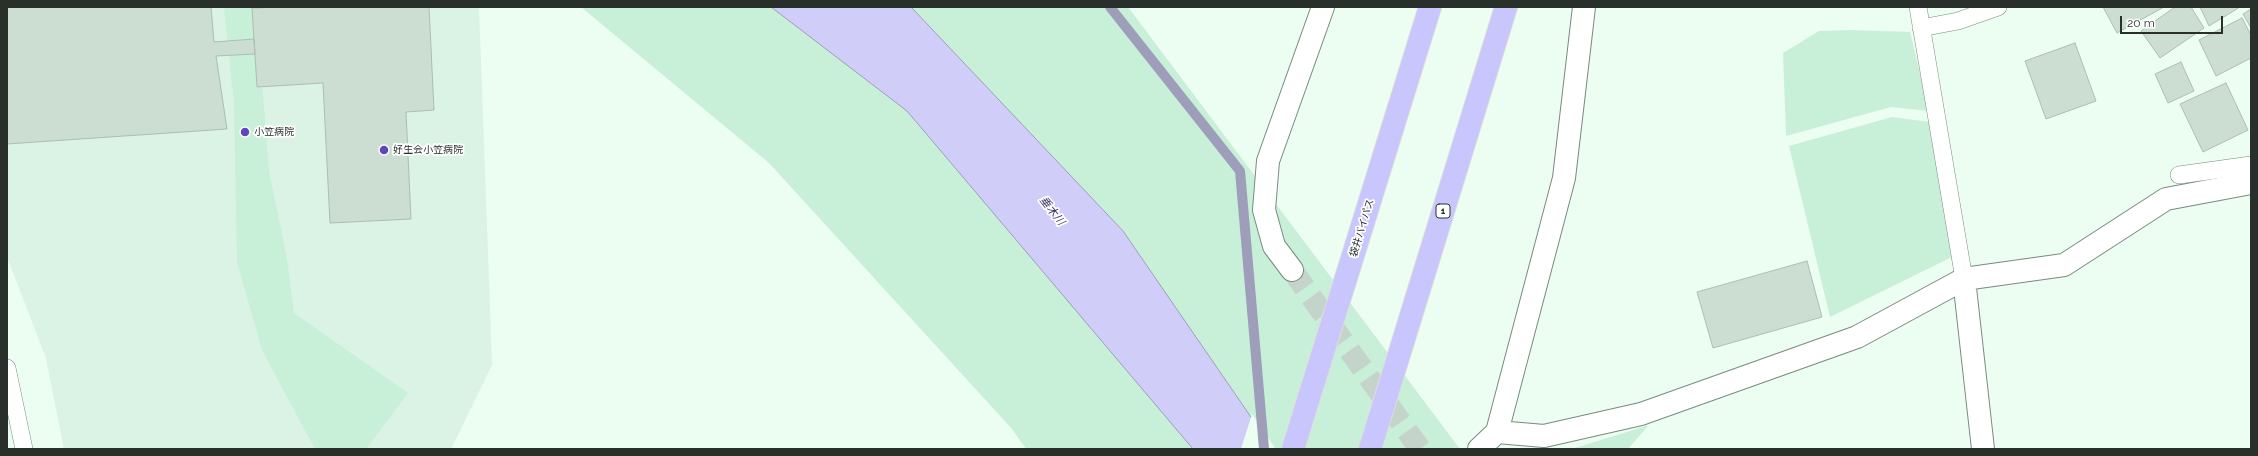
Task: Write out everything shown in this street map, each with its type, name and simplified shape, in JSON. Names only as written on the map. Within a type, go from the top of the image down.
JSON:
[{"type":"highway","name":"袋井バイパス","points":[[1294,449],[1430,7]]},
{"type":"highway","name":"1","points":[[1370,449],[1506,7]]},
{"type":"street","points":[[1292,270],[1274,246],[1264,210],[1268,161],[1323,7]]},
{"type":"street","points":[[1478,449],[1497,432],[1564,178],[1584,7]]},
{"type":"street","points":[[1497,432],[1544,436],[1641,414],[1857,336],[1964,279],[2064,264],[2166,199],[2251,183]]},
{"type":"street","points":[[1964,279],[1983,449]]},
{"type":"lane","points":[[1918,7],[1964,279]]},
{"type":"lane","points":[[1922,28],[1958,21],[1998,7]]},
{"type":"lane","points":[[2179,175],[2251,165]]},
{"type":"lane","points":[[7,368],[24,449]]},
{"type":"shaded area","name":"小笠病院","points":[[7,7],[479,7],[492,365],[451,449],[64,449],[46,358],[7,257]]},
{"type":"shaded area","points":[[224,7],[256,7],[269,171],[287,259],[294,313],[408,393],[366,449],[315,449],[262,350],[237,262],[234,105]]},
{"type":"shaded area","points":[[581,7],[1128,7],[1460,449],[1026,449],[1012,429],[769,163]]},
{"type":"shaded area","points":[[1851,30],[1910,32],[1929,111],[1891,107],[1786,136],[1783,53],[1819,31]]},
{"type":"shaded area","points":[[1892,117],[1930,122],[1952,257],[1830,317],[1789,146]]},
{"type":"shaded area","points":[[1649,425],[1628,449],[1572,449]]},
{"type":"water","name":"垂木川","points":[[771,7],[911,7],[1123,231],[1273,449],[1193,449],[907,111]]},
{"type":"pier","points":[[1252,414],[1275,448],[1275,449],[1241,449]]},
{"type":"building","points":[[7,7],[211,7],[214,42],[254,39],[255,54],[216,56],[227,129],[7,144]]},
{"type":"building","points":[[429,7],[434,110],[406,112],[411,219],[330,223],[323,83],[257,87],[252,8]]},
{"type":"building","points":[[2103,7],[2164,7],[2117,33]]},
{"type":"building","points":[[2175,7],[2191,7],[2204,28],[2160,58],[2141,31]]},
{"type":"building","points":[[2200,7],[2240,7],[2209,26]]},
{"type":"building","points":[[2251,9],[2251,28],[2243,14]]},
{"type":"building","points":[[2242,18],[2251,35],[2251,58],[2216,76],[2199,40]]},
{"type":"building","points":[[2075,43],[2096,101],[2046,119],[2025,61]]},
{"type":"building","points":[[2181,62],[2194,91],[2168,103],[2155,74]]},
{"type":"building","points":[[2226,83],[2248,130],[2203,152],[2180,104]]},
{"type":"building","points":[[1807,261],[1822,317],[1713,348],[1697,292]]},
{"type":"waterway","points":[[1110,7],[1240,171],[1264,449]]},
{"type":"tunnel","points":[[1292,270],[1420,449]]},
{"type":"place","name":"小笠病院","points":[[245,132]]},
{"type":"place","name":"好生会小笠病院","points":[[384,150]]}]
